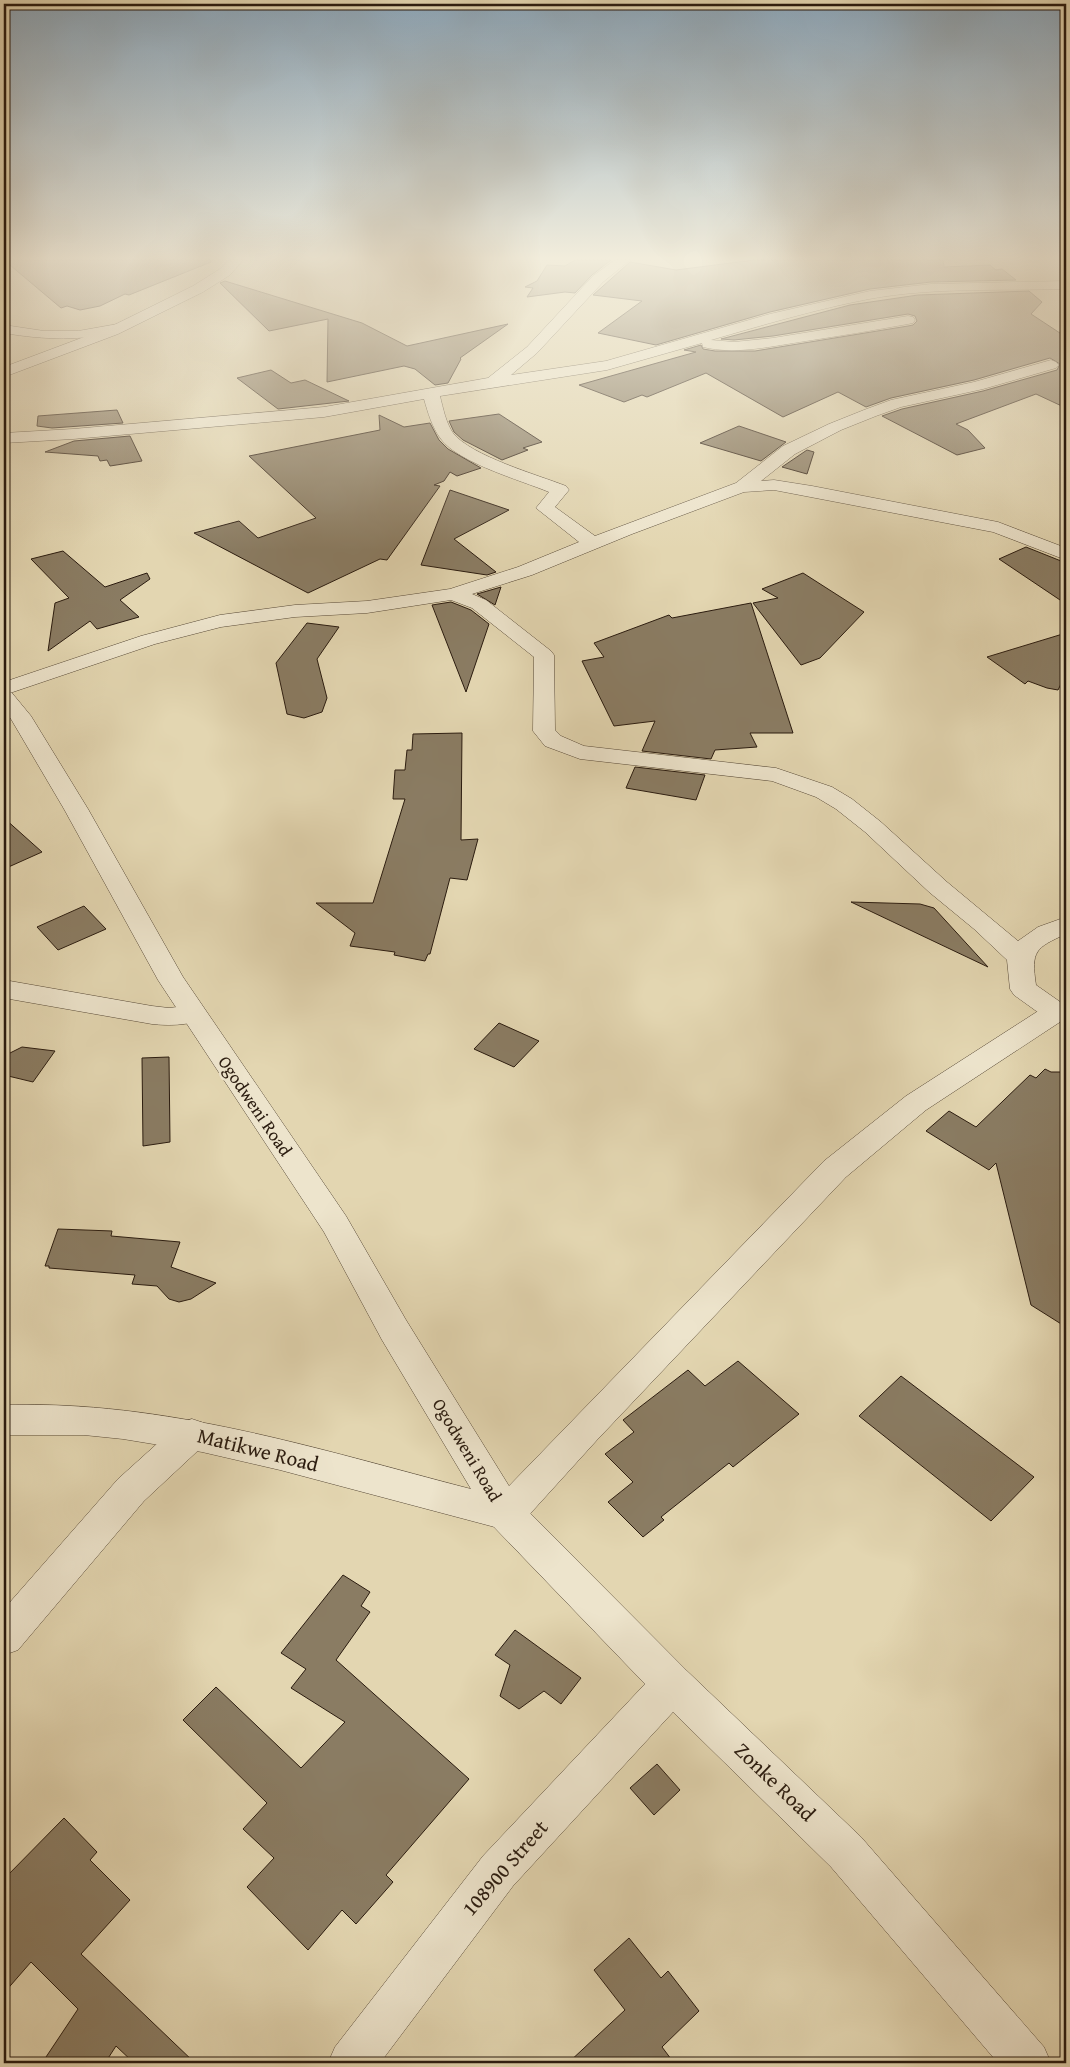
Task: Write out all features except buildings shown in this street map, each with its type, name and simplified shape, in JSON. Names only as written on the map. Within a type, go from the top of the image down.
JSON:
[{"type":"street","points":[[4,372],[48,356]]},
{"type":"street","points":[[493,382],[524,356]]},
{"type":"street","points":[[4,438],[324,412],[493,382],[607,365],[637,356]]},
{"type":"street","points":[[742,487],[789,450],[835,427],[870,413],[897,403],[977,386],[1051,365]]},
{"type":"street","points":[[431,394],[437,416],[449,438],[470,453],[560,490],[545,508],[592,544]]},
{"type":"street","points":[[4,688],[148,640],[220,621],[295,611],[366,607],[453,594],[525,571],[742,487],[774,485],[998,527],[1066,554]]},
{"type":"street","points":[[453,594],[479,604],[544,655],[546,677],[542,712],[544,731],[553,741],[580,752],[776,775],[824,792],[844,804],[873,827],[938,887],[983,923],[1020,957]]},
{"type":"street","name":"Ogodweni Road","points":[[4,698],[20,716],[81,818],[171,980],[335,1224],[394,1330],[506,1514]]},
{"type":"street","points":[[506,1514],[835,1169],[916,1103],[1061,1011],[1023,989],[1020,957],[1025,947],[1049,932],[1066,925]]},
{"type":"street","points":[[4,989],[152,1015],[169,1017],[193,1014]]},
{"type":"street","name":"Matikwe Road","points":[[4,1420],[32,1418],[88,1420],[192,1434],[277,1454],[506,1514]]},
{"type":"street","points":[[4,1637],[131,1490],[192,1434]]},
{"type":"street","name":"Zonke Road","points":[[506,1514],[672,1684],[846,1852],[1028,2063]]},
{"type":"street","name":"108900 Street","points":[[350,2063],[498,1872],[672,1684]]}]
